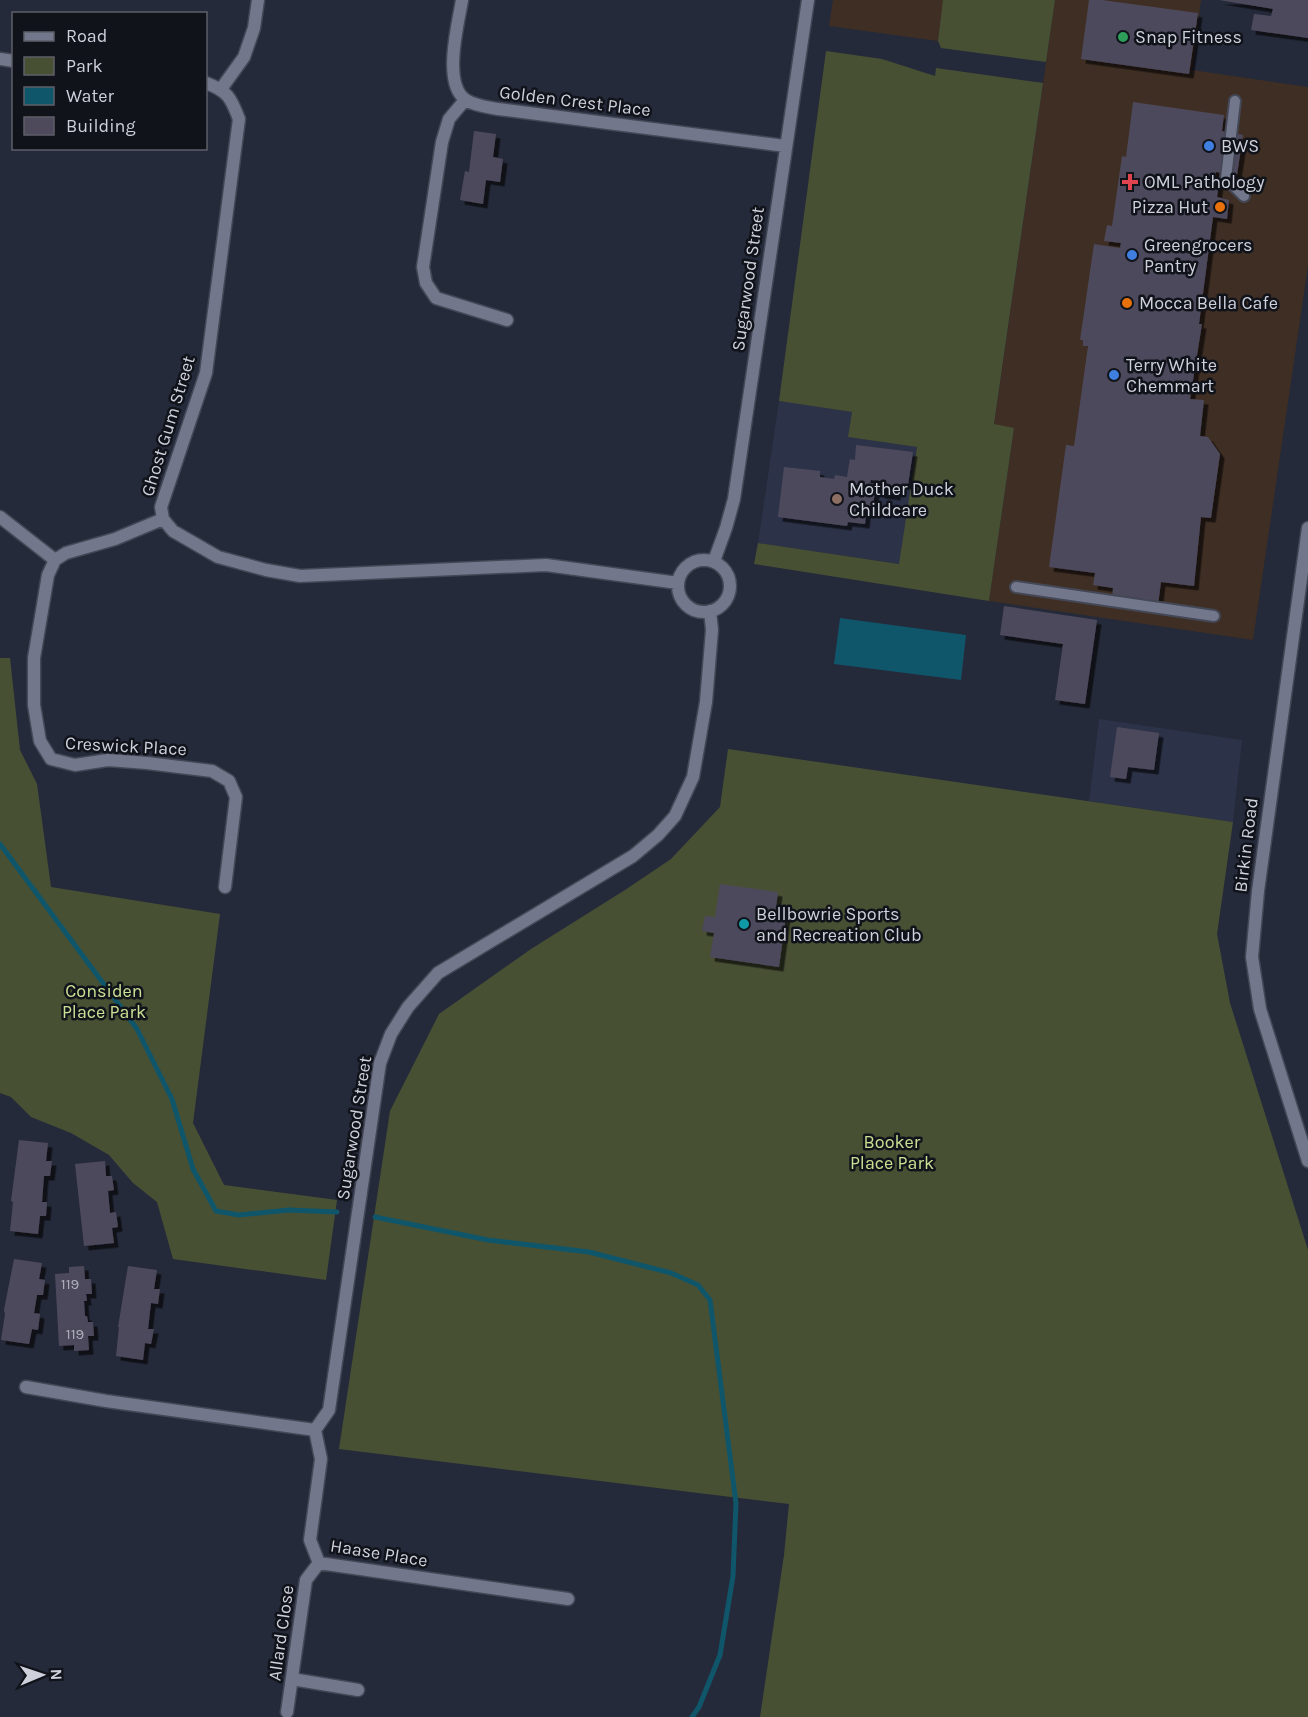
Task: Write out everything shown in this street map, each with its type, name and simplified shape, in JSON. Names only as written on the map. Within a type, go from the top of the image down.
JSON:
[{"type":"street","points":[[207,83],[221,88],[244,57],[254,28],[258,0]]},
{"type":"street","points":[[462,0],[453,66],[456,88],[465,100],[450,119],[442,142],[423,267],[426,283],[436,298],[507,320]]},
{"type":"street","name":"Sugarwood Street","points":[[714,561],[734,499],[808,0]]},
{"type":"street","name":"Ghost Gum Street","points":[[221,88],[232,100],[239,119],[210,344],[206,373],[161,507],[163,519],[177,534],[218,557],[266,570],[300,576],[546,565],[678,583]]},
{"type":"street","name":"Golden Crest Place","points":[[465,100],[498,109],[785,146]]},
{"type":"street","points":[[0,517],[55,560],[83,547],[115,539],[163,519]]},
{"type":"street","name":"Birkin Road","points":[[1308,528],[1259,880],[1252,957],[1260,1009],[1308,1161]]},
{"type":"street","name":"Creswick Place","points":[[55,560],[48,575],[34,658],[34,705],[40,741],[51,759],[75,765],[108,760],[147,763],[213,771],[229,781],[236,797],[225,887]]},
{"type":"street","points":[[707,560],[714,561],[725,570],[730,584],[723,604],[710,611],[689,608],[680,597],[678,583],[683,570],[694,562],[707,560]]},
{"type":"street","name":"Sugarwood Street","points":[[315,1430],[329,1410],[380,1063],[391,1034],[408,1007],[438,973],[633,856],[658,835],[675,816],[693,777],[698,751],[711,651],[710,611]]},
{"type":"street","points":[[26,1388],[315,1430]]},
{"type":"street","name":"Haase Place","points":[[315,1430],[321,1459],[309,1540],[319,1563],[568,1599]]},
{"type":"street","name":"Allard Close","points":[[287,1712],[306,1580],[319,1563]]},
{"type":"street","points":[[292,1679],[358,1689]]},
{"type":"lane","points":[[1235,101],[1226,178],[1244,196]]},
{"type":"lane","points":[[1016,587],[1214,616]]},
{"type":"shaded area","points":[[833,0],[944,0],[938,41],[829,26]]},
{"type":"shaded area","points":[[1055,0],[1201,0],[1192,70],[1308,87],[1308,266],[1253,640],[989,601],[1014,428],[994,425]]},
{"type":"shaded area","name":"Mother Duck Childcare","points":[[779,401],[852,412],[849,437],[917,447],[900,564],[758,543]]},
{"type":"shaded area","points":[[1099,719],[1242,740],[1233,822],[1089,801]]},
{"type":"green space","points":[[943,0],[1055,0],[1046,62],[941,48],[938,41]]},
{"type":"green space","points":[[826,51],[882,59],[935,76],[936,68],[1043,83],[994,424],[1014,428],[989,601],[754,564],[758,543],[899,564],[917,447],[848,437],[852,412],[779,401]]},
{"type":"green space","name":"Considen Place Park","points":[[0,658],[10,658],[20,750],[37,784],[51,887],[220,914],[193,1123],[224,1185],[337,1200],[326,1280],[173,1259],[157,1202],[133,1183],[109,1155],[71,1133],[31,1117],[11,1097],[0,1093]]},
{"type":"green space","name":"Booker Place Park","points":[[728,749],[1233,822],[1217,934],[1230,1003],[1308,1250],[1308,1717],[760,1717],[784,1555],[789,1504],[339,1449],[390,1111],[439,1014],[531,949],[671,859],[720,807]]},
{"type":"water","points":[[840,618],[966,635],[961,680],[834,664]]},
{"type":"building","points":[[1089,0],[1198,13],[1189,74],[1081,59]]},
{"type":"building","points":[[1219,0],[1308,0],[1308,38],[1251,30],[1254,14],[1271,16],[1273,9]]},
{"type":"building","points":[[1133,102],[1224,115],[1222,131],[1243,135],[1237,175],[1216,172],[1214,184],[1219,184],[1217,197],[1229,200],[1227,219],[1213,217],[1199,324],[1202,324],[1190,399],[1204,400],[1200,436],[1208,437],[1220,454],[1211,518],[1201,517],[1194,586],[1161,582],[1158,605],[1112,599],[1113,588],[1093,585],[1095,573],[1049,567],[1066,445],[1074,446],[1088,346],[1083,346],[1083,340],[1080,340],[1094,244],[1120,248],[1121,243],[1104,241],[1107,225],[1112,226],[1122,156],[1126,157]]},
{"type":"building","points":[[474,131],[496,134],[493,157],[503,159],[500,182],[486,180],[483,204],[460,200],[465,171],[469,172]]},
{"type":"building","points":[[856,445],[913,452],[908,485],[897,484],[896,496],[880,494],[882,481],[871,480],[870,483],[876,484],[873,506],[867,506],[865,524],[848,522],[847,526],[778,517],[784,467],[820,471],[820,477],[834,479],[835,475],[847,477],[850,459],[855,460]]},
{"type":"building","points":[[1004,606],[1097,620],[1085,704],[1055,700],[1063,644],[1000,635]]},
{"type":"building","points":[[1117,727],[1159,733],[1154,770],[1128,767],[1126,779],[1110,777]]},
{"type":"building","name":"Bellbowrie Sports and Recreation Club","points":[[720,884],[778,892],[776,907],[787,909],[779,967],[710,957],[714,933],[702,931],[705,916],[715,917]]},
{"type":"building","points":[[19,1140],[48,1143],[46,1161],[52,1161],[50,1176],[44,1176],[42,1202],[47,1202],[46,1216],[40,1216],[38,1234],[10,1231],[13,1202],[11,1201]]},
{"type":"building","points":[[105,1161],[106,1176],[112,1176],[114,1190],[108,1191],[110,1213],[116,1212],[118,1227],[112,1228],[114,1243],[84,1246],[75,1164]]},
{"type":"building","points":[[14,1259],[42,1263],[39,1279],[45,1280],[43,1295],[37,1295],[34,1313],[40,1314],[38,1330],[32,1329],[29,1344],[1,1340]]},
{"type":"building","points":[[84,1266],[85,1279],[91,1279],[92,1294],[86,1294],[85,1316],[88,1322],[93,1322],[94,1336],[88,1336],[89,1350],[74,1351],[74,1345],[59,1346],[55,1274],[69,1273],[69,1267]]},
{"type":"building","points":[[128,1266],[157,1270],[154,1289],[160,1289],[158,1304],[151,1303],[148,1329],[154,1329],[151,1344],[145,1343],[143,1360],[116,1356],[118,1327]]},
{"type":"waterway","points":[[0,844],[137,1029],[172,1099],[193,1169],[216,1211],[239,1215],[289,1210],[337,1212]]},
{"type":"waterway","points":[[375,1217],[488,1240],[589,1252],[671,1273],[698,1285],[710,1300],[736,1503],[733,1576],[720,1655],[699,1707],[692,1717]]},
{"type":"place","name":"Snap Fitness","points":[[1123,37]]},
{"type":"place","name":"BWS","points":[[1209,146]]},
{"type":"place","name":"OML Pathology","points":[[1130,182]]},
{"type":"place","name":"Pizza Hut","points":[[1220,207]]},
{"type":"place","name":"Greengrocers Pantry","points":[[1132,255]]},
{"type":"place","name":"Mocca Bella Cafe","points":[[1127,303]]},
{"type":"place","name":"Terry White Chemmart","points":[[1114,375]]},
{"type":"place","name":"Mother Duck Childcare","points":[[837,499]]},
{"type":"place","name":"Bellbowrie Sports and Recreation Club","points":[[744,924]]}]
